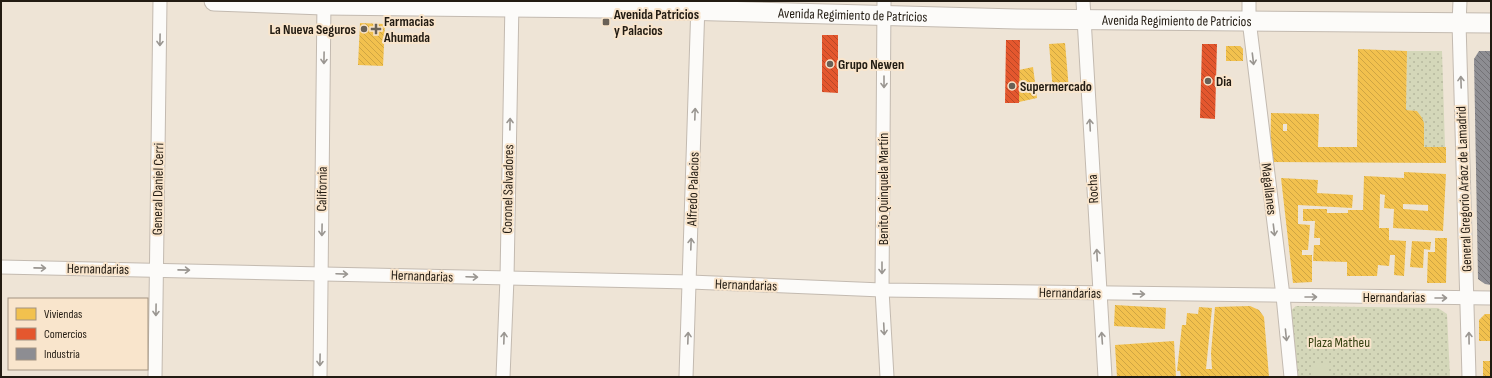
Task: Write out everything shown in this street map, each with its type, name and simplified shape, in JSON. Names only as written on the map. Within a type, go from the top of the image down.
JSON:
[{"type":"main road","name":"Avenida Regimiento de Patricios","points":[[214,1],[884,8],[1084,20],[1249,20],[1491,23]]},
{"type":"street","name":"General Daniel Cerri","points":[[155,377],[160,1]]},
{"type":"street","name":"Rocha","points":[[1083,1],[1105,377]]},
{"type":"street","name":"Magallanes","points":[[1249,1],[1249,20],[1283,296],[1290,377]]},
{"type":"street","name":"General Gregorio Aráoz de Lamadrid","points":[[1460,1],[1459,22],[1468,298],[1469,377]]},
{"type":"street","name":"California","points":[[320,377],[324,3]]},
{"type":"street","name":"Coronel Salvadores","points":[[503,377],[507,278],[512,4]]},
{"type":"street","name":"Alfredo Palacios","points":[[686,377],[698,6]]},
{"type":"street","name":"Benito Quinquela Martín","points":[[884,8],[882,290],[887,377]]},
{"type":"street","name":"Hernandarias","points":[[1,267],[690,282],[882,290],[1491,298]]},
{"type":"green space","points":[[1407,51],[1442,51],[1445,147],[1424,147],[1424,128],[1420,115],[1417,111],[1406,110]]},
{"type":"green space","name":"Plaza Matheu","points":[[1296,306],[1438,308],[1447,314],[1450,377],[1294,377],[1287,314]]},
{"type":"green space","points":[[1328,363],[1329,377],[1311,377],[1311,364]]},
{"type":"building: Viviendas","points":[[360,23],[385,24],[383,66],[358,65]]},
{"type":"building: Viviendas","points":[[1065,43],[1069,90],[1053,91],[1049,44]]},
{"type":"building: Viviendas","points":[[1226,46],[1240,46],[1243,49],[1243,61],[1226,61]]},
{"type":"building: Viviendas","points":[[1358,49],[1407,51],[1406,110],[1417,111],[1422,118],[1424,123],[1424,147],[1446,147],[1446,163],[1270,162],[1271,113],[1319,114],[1318,147],[1357,147]],"holes":[[[1283,124],[1287,124],[1287,131],[1283,131]]]},
{"type":"building: Viviendas","points":[[1033,67],[1037,98],[1019,102],[1019,70]]},
{"type":"building: Viviendas","points":[[1404,172],[1446,174],[1443,231],[1393,228],[1394,209],[1384,208],[1385,195],[1380,194],[1379,228],[1389,228],[1389,240],[1406,241],[1404,276],[1394,275],[1395,255],[1390,255],[1389,266],[1378,265],[1377,276],[1347,276],[1347,262],[1313,261],[1314,245],[1320,245],[1320,238],[1314,238],[1315,221],[1303,221],[1303,209],[1327,209],[1327,213],[1348,213],[1348,210],[1363,210],[1364,176],[1404,178]],"holes":[[[1403,204],[1428,205],[1428,211],[1403,209]]]},
{"type":"building: Viviendas","points":[[1281,178],[1318,180],[1317,193],[1353,195],[1352,208],[1298,205],[1298,224],[1310,225],[1308,250],[1302,250],[1302,255],[1312,255],[1312,282],[1293,283]]},
{"type":"building: Viviendas","points":[[1435,238],[1447,238],[1446,283],[1427,283],[1428,252],[1435,252]]},
{"type":"building: Viviendas","points":[[1412,241],[1431,242],[1430,250],[1424,249],[1423,268],[1410,267]]},
{"type":"building: Viviendas","points":[[1115,305],[1166,308],[1165,329],[1114,326]]},
{"type":"building: Viviendas","points":[[1250,306],[1259,310],[1264,317],[1269,377],[1181,377],[1180,371],[1177,371],[1182,325],[1186,325],[1187,313],[1198,314],[1199,307],[1212,308],[1206,369],[1212,369],[1211,353],[1215,307]]},
{"type":"building: Viviendas","points":[[1485,314],[1491,314],[1491,341],[1479,341],[1479,320]]},
{"type":"building: Viviendas","points":[[1174,341],[1176,377],[1117,377],[1115,345]]},
{"type":"building: Viviendas","points":[[1483,361],[1491,361],[1491,377],[1483,377]]},
{"type":"building: Comercios","name":"Grupo Newen","points":[[822,35],[838,35],[838,93],[822,92]]},
{"type":"building: Comercios","name":"Supermercado","points":[[1006,40],[1020,40],[1019,103],[1005,103]]},
{"type":"building: Comercios","name":"Dia","points":[[1202,44],[1217,44],[1215,119],[1200,118]]},
{"type":"building: Industria","points":[[1479,51],[1491,51],[1491,285],[1485,284],[1478,279],[1474,59]]},
{"type":"place","name":"Avenida Patricios y Palacios","points":[[606,22]]},
{"type":"place","name":"La Nueva Seguros","points":[[364,29]]},
{"type":"place","name":"Farmacias Ahumada","points":[[376,29]]},
{"type":"place","name":"Grupo Newen","points":[[830,64]]},
{"type":"place","name":"Dia","points":[[1208,81]]},
{"type":"place","name":"Supermercado","points":[[1012,86]]}]
